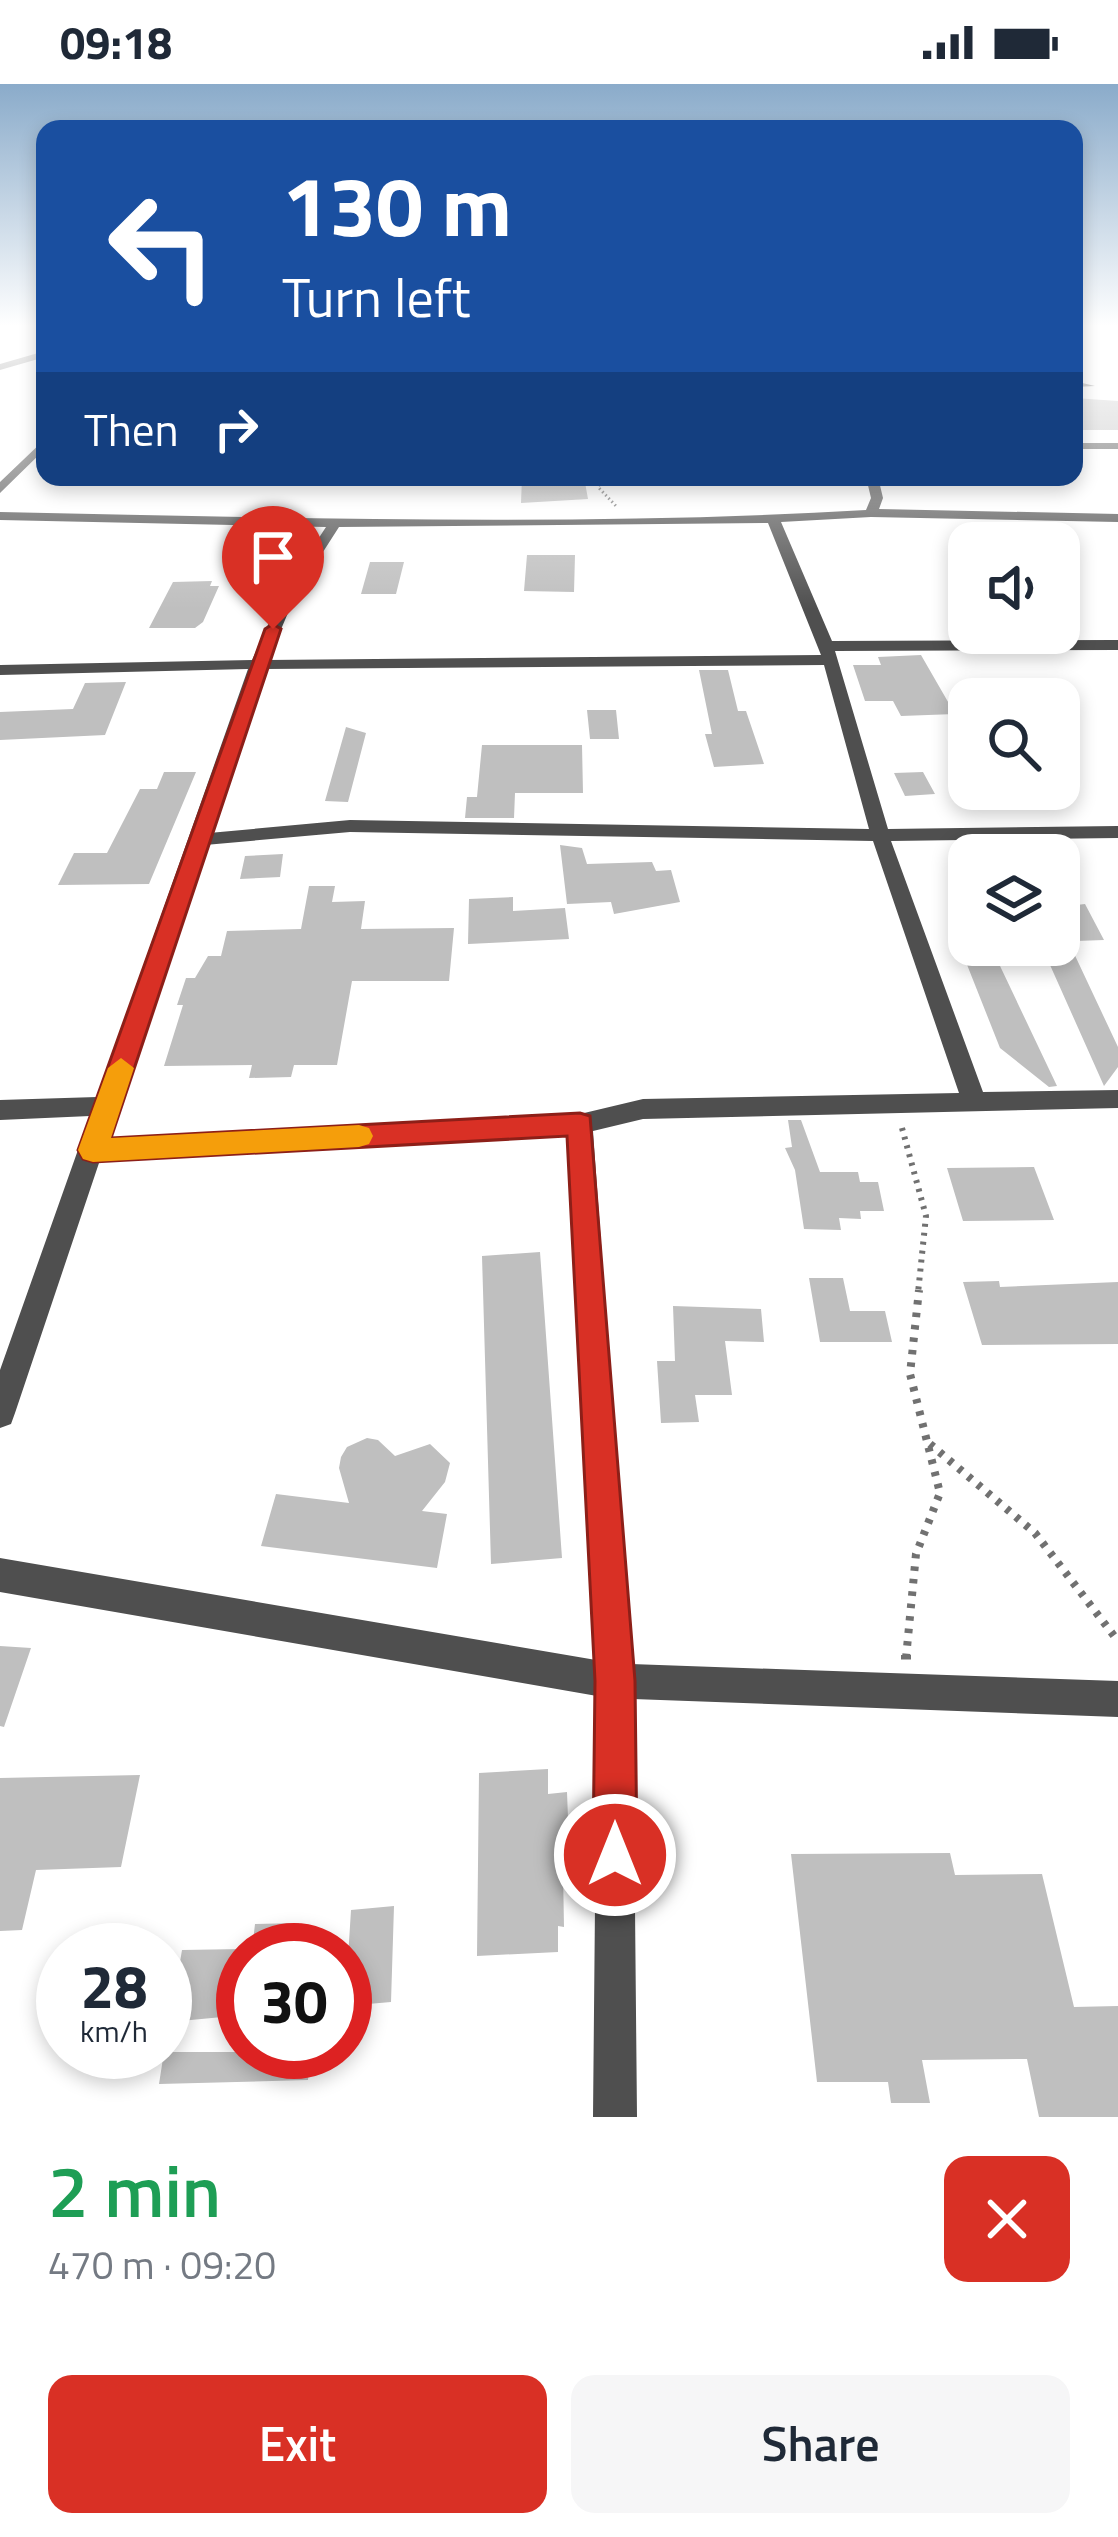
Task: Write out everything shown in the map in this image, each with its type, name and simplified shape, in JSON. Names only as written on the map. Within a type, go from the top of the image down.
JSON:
[{"type":"street","points":[[1083,446],[1118,446]]},
{"type":"street","points":[[0,489],[36,451]]},
{"type":"street","points":[[871,513],[877,498],[874,486]]},
{"type":"street","points":[[0,516],[335,523],[773,519],[871,513],[1118,518]]},
{"type":"street","points":[[773,519],[828,653],[880,835],[973,1099]]},
{"type":"street","points":[[0,1413],[258,664],[289,594],[335,523]]},
{"type":"street","points":[[0,670],[1118,644]]},
{"type":"street","points":[[201,839],[350,826],[880,835],[1118,832]]},
{"type":"street","points":[[93,1150],[580,1124],[643,1109],[1118,1099]]},
{"type":"street","points":[[0,1110],[108,1106]]},
{"type":"street","points":[[580,1124],[615,1681],[615,2117]]},
{"type":"street","points":[[0,1575],[615,1681],[1118,1699]]},
{"type":"path","points":[[599,486],[619,509],[640,519]]},
{"type":"path","points":[[897,1107],[926,1216],[910,1374],[940,1493],[916,1554],[905,1631],[907,1691]]},
{"type":"path","points":[[927,1442],[1035,1534],[1118,1641]]},
{"type":"building","points":[[1083,419],[1118,419],[1118,430],[1083,430]]},
{"type":"building","points":[[522,486],[586,486],[588,499],[521,503]]},
{"type":"building","points":[[527,555],[575,555],[574,592],[524,591]]},
{"type":"building","points":[[370,562],[404,562],[396,594],[361,594]]},
{"type":"building","points":[[212,581],[210,586],[219,586],[203,622],[195,628],[149,628],[173,582]]},
{"type":"building","points":[[921,655],[948,702],[948,714],[901,716],[893,701],[865,701],[853,665],[881,665],[878,657]]},
{"type":"building","points":[[699,670],[728,670],[738,711],[746,711],[764,764],[714,767],[705,734],[712,734]]},
{"type":"building","points":[[126,682],[105,735],[0,740],[0,712],[73,709],[85,683]]},
{"type":"building","points":[[587,710],[616,710],[619,739],[590,739]]},
{"type":"building","points":[[346,727],[366,733],[348,802],[325,801]]},
{"type":"building","points":[[482,745],[582,745],[583,793],[515,793],[514,818],[465,818],[467,797],[477,797]]},
{"type":"building","points":[[164,772],[196,772],[149,884],[58,885],[74,853],[107,853],[140,789],[157,789]]},
{"type":"building","points":[[923,772],[935,794],[905,796],[894,773]]},
{"type":"building","points":[[560,845],[582,848],[587,864],[652,862],[656,871],[671,870],[680,902],[614,914],[611,902],[567,904]]},
{"type":"building","points":[[283,854],[280,877],[240,879],[245,856]]},
{"type":"building","points":[[309,886],[335,886],[332,902],[365,901],[361,929],[454,928],[449,981],[352,981],[337,1065],[294,1065],[291,1077],[249,1078],[252,1065],[164,1066],[183,1005],[177,1005],[186,978],[195,978],[208,956],[221,956],[227,931],[301,929]]},
{"type":"building","points":[[513,897],[513,911],[565,908],[569,939],[468,944],[469,899]]},
{"type":"building","points":[[1085,904],[1104,940],[1080,941],[1080,905]]},
{"type":"building","points":[[968,966],[1000,966],[1057,1086],[1049,1087],[1000,1048]]},
{"type":"building","points":[[1050,966],[1080,966],[1118,1047],[1118,1067],[1104,1086]]},
{"type":"building","points":[[788,1120],[801,1120],[820,1172],[858,1172],[860,1182],[878,1182],[884,1211],[860,1211],[861,1219],[839,1218],[841,1230],[804,1229],[795,1170],[785,1148],[792,1147]]},
{"type":"building","points":[[1034,1167],[1054,1220],[963,1221],[947,1168]]},
{"type":"building","points":[[540,1252],[562,1558],[491,1564],[482,1256]]},
{"type":"building","points":[[809,1278],[843,1278],[850,1311],[885,1311],[892,1342],[820,1342]]},
{"type":"building","points":[[999,1281],[1000,1287],[1118,1282],[1118,1344],[982,1345],[963,1282]]},
{"type":"building","points":[[673,1306],[761,1309],[764,1342],[725,1341],[732,1395],[695,1395],[699,1422],[661,1423],[657,1361],[675,1361]]},
{"type":"building","points":[[367,1438],[378,1440],[395,1456],[430,1444],[450,1463],[445,1482],[422,1511],[447,1514],[437,1568],[261,1546],[276,1494],[349,1503],[339,1468],[341,1457],[347,1447]]},
{"type":"building","points":[[0,1646],[31,1648],[4,1727],[0,1726]]},
{"type":"building","points":[[548,1769],[548,1794],[567,1792],[570,1871],[563,1872],[564,1927],[558,1926],[558,1952],[477,1956],[479,1773]]},
{"type":"building","points":[[140,1775],[121,1867],[36,1870],[22,1930],[0,1931],[0,1778]]},
{"type":"building","points":[[950,1853],[955,1875],[1042,1874],[1074,2007],[1118,2006],[1118,2117],[1039,2117],[1027,2059],[922,2060],[930,2103],[891,2103],[888,2082],[817,2082],[791,1854]]},
{"type":"building","points":[[394,1906],[391,2002],[372,2004],[372,1923],[350,1923],[351,1910]]},
{"type":"building","points":[[216,1949],[216,2018],[192,2020],[192,1950]]},
{"type":"building","points":[[192,2052],[216,2052],[216,2079],[308,2079],[308,2080],[159,2084],[160,2079],[192,2079]]},
{"type":"slow traffic","points":[[121,1068],[93,1150],[359,1136]]},
{"type":"route","points":[[273,629],[93,1150],[580,1124],[615,1681],[615,1855]]}]
